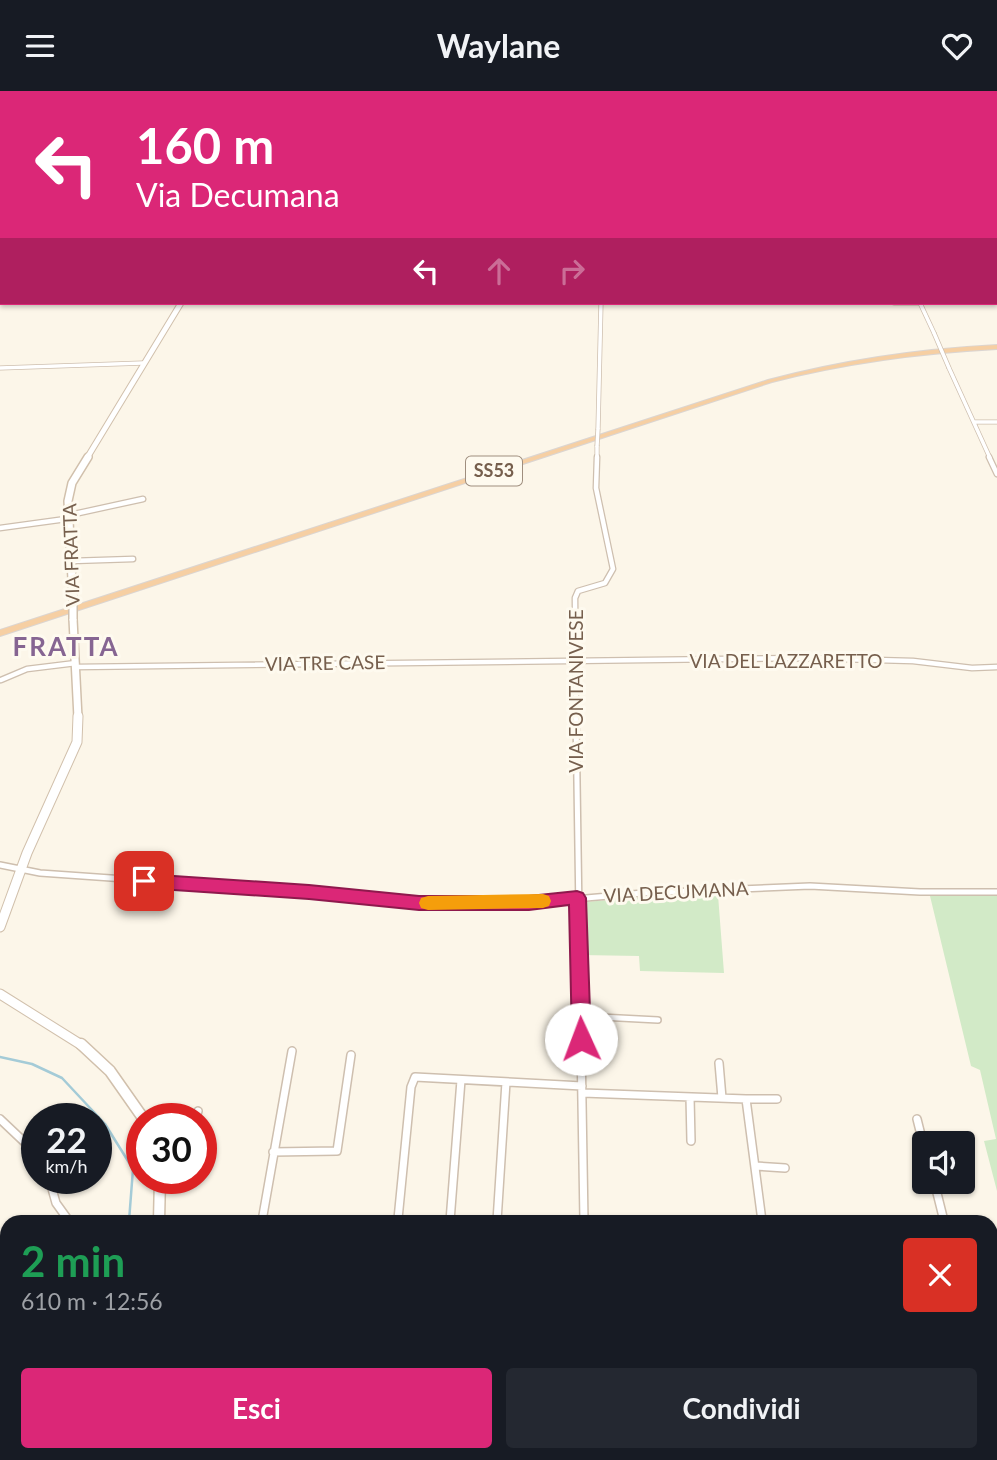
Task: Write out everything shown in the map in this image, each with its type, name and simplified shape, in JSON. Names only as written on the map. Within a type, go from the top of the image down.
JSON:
[{"type":"highway","name":"SS53","points":[[0,633],[770,380],[886,356],[997,347]]},
{"type":"main road","name":"VIA FRATTA","points":[[0,927],[21,869],[77,742],[74,619],[66,501],[72,484],[180,305]]},
{"type":"main road","points":[[0,994],[69,1035],[105,1066],[134,1103]]},
{"type":"main road","points":[[159,1215],[160,1194]]},
{"type":"street","name":"VIA FONTANIVESE","points":[[584,1215],[577,898],[575,597],[578,591],[608,584],[612,579],[613,569],[596,488],[601,305]]},
{"type":"street","points":[[921,305],[997,474]]},
{"type":"street","points":[[0,368],[143,363]]},
{"type":"street","points":[[974,422],[997,422]]},
{"type":"street","points":[[0,527],[65,517],[143,499]]},
{"type":"street","points":[[71,561],[133,559]]},
{"type":"street","name":"VIA DEL LAZZARETTO","points":[[575,661],[803,658],[913,661],[972,668],[997,667]]},
{"type":"street","name":"VIA TRE CASE","points":[[1,680],[10,673],[23,670],[76,665],[575,661]]},
{"type":"street","name":"VIA DECUMANA","points":[[0,865],[40,873],[309,892],[419,903],[529,903],[810,885],[920,893],[997,892]]},
{"type":"street","points":[[581,1016],[658,1020]]},
{"type":"street","points":[[263,1215],[292,1051]]},
{"type":"street","points":[[273,1152],[337,1151],[351,1055]]},
{"type":"street","points":[[719,1063],[722,1098]]},
{"type":"street","points":[[398,1215],[411,1087],[415,1077],[692,1097],[777,1100]]},
{"type":"street","points":[[450,1215],[461,1080]]},
{"type":"street","points":[[497,1215],[506,1082]]},
{"type":"street","points":[[691,1142],[692,1097]]},
{"type":"street","points":[[746,1099],[761,1215]]},
{"type":"street","points":[[0,1119],[21,1139]]},
{"type":"street","points":[[916,1119],[919,1131]]},
{"type":"street","points":[[755,1166],[785,1168]]},
{"type":"street","points":[[53,1194],[65,1215]]},
{"type":"street","points":[[937,1194],[942,1215]]},
{"type":"green space","points":[[715,891],[718,895],[724,973],[640,971],[639,956],[581,955],[581,904],[585,902]]},
{"type":"green space","points":[[930,896],[997,896],[997,1191],[984,1141],[996,1139],[980,1070],[971,1066]]},
{"type":"waterway","points":[[0,1057],[32,1064],[62,1078],[105,1124],[133,1169],[129,1215]]},
{"type":"slow traffic","points":[[428,903],[543,901]]},
{"type":"district","name":"FRATTA","points":[[66,647]]},
{"type":"route","points":[[144,881],[309,892],[419,903],[529,903],[577,898],[581,1039]]}]
